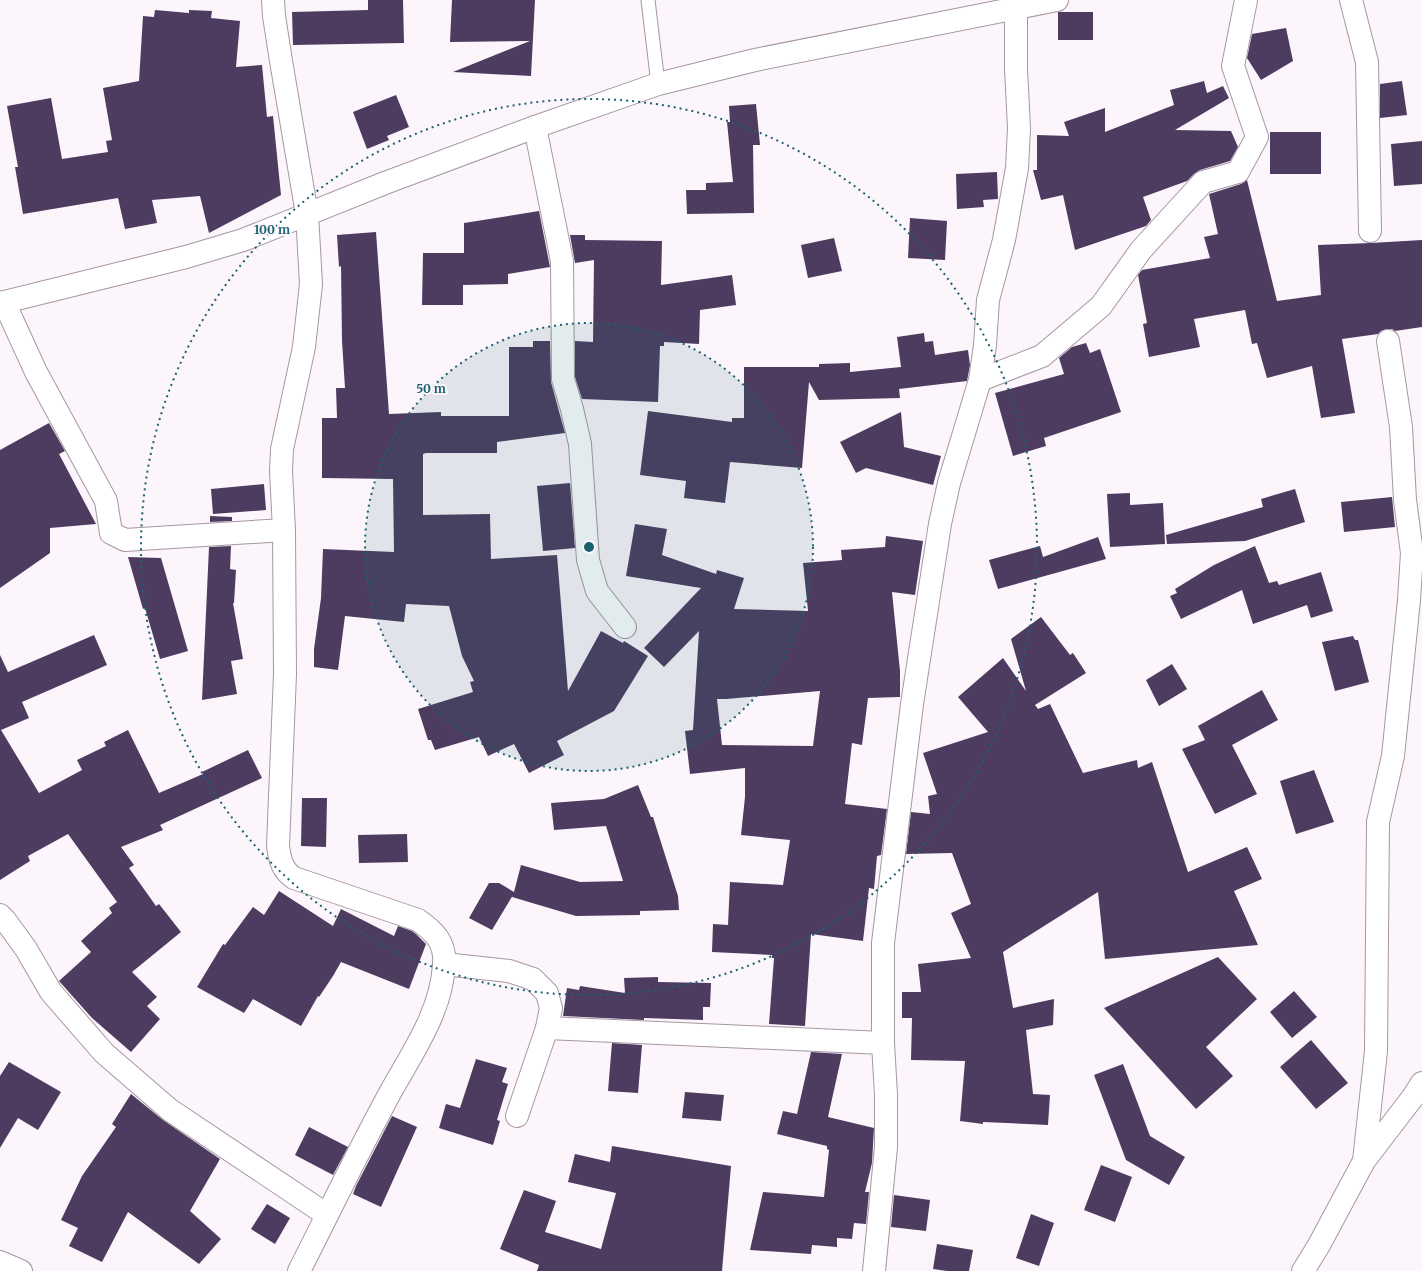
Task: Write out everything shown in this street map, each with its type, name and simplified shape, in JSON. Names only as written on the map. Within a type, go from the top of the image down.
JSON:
[{"type":"street","points":[[273,0],[280,61],[307,214],[311,284],[304,347],[282,449],[281,471],[284,530],[285,674],[278,846],[282,867],[287,874],[294,878],[418,920],[433,930],[442,945],[444,964],[442,983],[429,1022],[383,1105],[299,1271]]},
{"type":"street","points":[[284,530],[125,540],[111,533],[106,501],[36,372],[2,303],[186,257],[243,240],[535,127],[658,84],[755,60],[1015,4],[1057,0]]},
{"type":"street","points":[[980,380],[1042,356],[1101,306],[1141,250],[1203,182],[1238,172],[1257,136],[1233,66],[1246,0]]},
{"type":"street","points":[[1351,0],[1367,62],[1370,231]]},
{"type":"street","points":[[874,1271],[886,1147],[883,943],[913,697],[940,524],[949,483],[980,380],[985,345],[988,300],[1004,240],[1017,168],[1020,128],[1016,69],[1015,4]]},
{"type":"street","points":[[535,127],[562,261],[563,379],[580,444],[588,560],[597,591],[625,627]]},
{"type":"street","points":[[1364,1161],[1376,1051],[1378,822],[1393,756],[1409,600],[1412,553],[1413,500],[1388,341]]},
{"type":"street","points":[[0,915],[26,949],[51,992],[104,1053],[170,1110],[327,1215]]},
{"type":"street","points":[[444,964],[509,971],[533,980],[546,993],[551,1008],[547,1028],[517,1116]]},
{"type":"street","points":[[547,1028],[884,1043]]},
{"type":"street","points":[[1303,1271],[1319,1245],[1364,1161],[1422,1084]]},
{"type":"street","points":[[0,1262],[21,1271]]},
{"type":"lane","points":[[648,0],[658,84]]},
{"type":"building","points":[[368,0],[403,0],[404,43],[293,45],[292,12],[368,10]]},
{"type":"building","points":[[452,0],[535,0],[531,76],[453,72],[530,41],[450,42]]},
{"type":"building","points":[[155,10],[189,13],[189,10],[212,11],[211,18],[240,21],[236,67],[262,65],[267,117],[273,116],[281,195],[209,233],[200,196],[152,200],[157,223],[125,229],[118,198],[23,214],[15,167],[18,167],[7,106],[51,98],[62,159],[108,152],[106,141],[112,140],[103,88],[139,81],[143,16],[154,17]]},
{"type":"building","points":[[1058,12],[1093,12],[1093,40],[1058,40]]},
{"type":"building","points":[[1286,28],[1293,61],[1261,80],[1247,58],[1252,34]]},
{"type":"building","points":[[1204,81],[1207,93],[1223,86],[1229,98],[1175,130],[1231,131],[1238,147],[1230,161],[1200,170],[1187,181],[1143,197],[1151,220],[1146,226],[1075,250],[1063,195],[1041,200],[1033,170],[1037,170],[1037,135],[1069,136],[1064,122],[1105,108],[1105,132],[1174,105],[1170,90]]},
{"type":"building","points":[[1402,81],[1407,115],[1380,118],[1380,84]]},
{"type":"building","points":[[396,95],[409,127],[387,136],[389,140],[367,149],[353,112]]},
{"type":"building","points":[[756,104],[760,145],[753,145],[754,213],[687,214],[686,190],[706,190],[706,183],[733,182],[727,122],[730,122],[729,106]]},
{"type":"building","points":[[1270,132],[1321,132],[1321,174],[1270,174]]},
{"type":"building","points":[[1422,141],[1422,184],[1394,186],[1391,144]]},
{"type":"building","points":[[997,172],[998,199],[983,200],[984,207],[957,209],[956,174]]},
{"type":"building","points":[[1247,180],[1277,301],[1321,295],[1318,245],[1422,240],[1422,327],[1395,331],[1392,329],[1387,329],[1378,334],[1342,339],[1355,413],[1321,418],[1312,366],[1267,378],[1257,343],[1252,344],[1245,310],[1194,319],[1200,347],[1149,357],[1143,324],[1147,323],[1138,275],[1142,270],[1210,258],[1204,237],[1218,234],[1209,194],[1241,184]]},
{"type":"building","points":[[539,211],[550,267],[508,274],[508,284],[463,285],[463,305],[422,305],[423,253],[464,253],[464,223]]},
{"type":"building","points":[[910,218],[947,221],[945,260],[908,258]]},
{"type":"building","points":[[376,232],[389,414],[441,412],[441,416],[509,416],[509,347],[533,347],[533,341],[550,341],[551,382],[565,433],[497,442],[497,453],[423,454],[423,515],[490,514],[491,559],[557,555],[568,691],[601,631],[623,643],[624,641],[648,656],[614,711],[557,741],[564,755],[529,773],[514,744],[488,756],[479,737],[435,750],[431,740],[428,740],[418,709],[473,692],[470,682],[474,681],[462,656],[449,606],[406,604],[404,622],[345,616],[338,670],[314,667],[314,649],[321,598],[323,549],[394,552],[393,479],[322,478],[322,418],[337,418],[336,388],[345,388],[342,341],[341,266],[339,267],[337,235]]},
{"type":"building","points":[[570,235],[585,235],[585,240],[662,241],[661,285],[732,275],[736,305],[700,310],[699,344],[664,342],[664,346],[660,346],[658,402],[582,399],[575,377],[575,341],[593,342],[594,260],[575,263]]},
{"type":"building","points":[[834,238],[842,271],[808,278],[801,245]]},
{"type":"building","points":[[924,333],[925,342],[933,341],[935,355],[968,350],[970,365],[967,381],[899,389],[900,398],[819,400],[809,382],[802,468],[730,462],[725,503],[684,498],[686,481],[640,475],[648,411],[732,422],[732,418],[744,418],[744,367],[819,367],[819,364],[850,363],[850,372],[901,367],[897,337]]},
{"type":"building","points":[[1086,343],[1090,353],[1100,349],[1121,412],[1044,438],[1046,446],[1013,456],[995,393],[1064,374],[1059,358],[1072,347]]},
{"type":"building","points":[[901,412],[904,447],[941,456],[933,485],[866,468],[856,473],[840,442]]},
{"type":"building","points":[[49,423],[65,451],[59,454],[96,524],[50,528],[50,553],[0,588],[0,450]]},
{"type":"building","points":[[570,483],[575,548],[543,551],[537,486]]},
{"type":"building","points":[[264,484],[266,510],[213,514],[211,489]]},
{"type":"building","points":[[1295,489],[1305,522],[1245,541],[1167,544],[1166,535],[1263,507],[1261,499]]},
{"type":"building","points":[[1130,493],[1130,505],[1163,503],[1165,544],[1110,547],[1107,494]]},
{"type":"building","points":[[1392,497],[1395,527],[1344,532],[1341,502]]},
{"type":"building","points":[[210,516],[232,517],[232,521],[210,522]]},
{"type":"building","points":[[635,524],[667,529],[662,555],[716,574],[717,570],[744,578],[734,609],[808,611],[803,563],[842,560],[841,550],[885,547],[886,536],[923,541],[915,595],[892,592],[900,671],[900,697],[868,698],[862,745],[852,743],[845,804],[887,809],[881,855],[877,856],[874,889],[869,888],[863,941],[811,934],[805,1026],[769,1024],[774,958],[772,958],[772,955],[712,952],[713,924],[728,925],[730,882],[783,885],[790,840],[741,835],[745,797],[745,768],[690,774],[685,731],[693,730],[699,631],[664,667],[644,648],[701,588],[626,576]],"holes":[[[820,691],[813,746],[722,745],[717,699]]]},
{"type":"building","points":[[1098,537],[1106,559],[998,589],[989,560],[1040,546],[1043,557]]},
{"type":"building","points":[[231,546],[230,569],[236,570],[233,603],[243,659],[231,661],[237,694],[202,700],[209,547]]},
{"type":"building","points":[[1255,546],[1269,583],[1277,581],[1279,585],[1321,572],[1333,611],[1311,618],[1307,605],[1253,624],[1242,590],[1181,619],[1170,596],[1177,593],[1175,589],[1214,565]]},
{"type":"building","points":[[128,557],[161,558],[188,651],[160,659],[145,608],[143,609]]},
{"type":"building","points":[[1041,617],[1070,655],[1073,653],[1086,673],[1035,705],[1038,709],[1050,704],[1083,773],[1137,760],[1138,768],[1152,762],[1188,872],[1247,847],[1262,879],[1234,891],[1258,945],[1105,959],[1098,892],[1003,952],[1013,1008],[1054,999],[1053,1025],[1026,1030],[1033,1094],[1050,1095],[1048,1125],[983,1122],[983,1124],[960,1121],[965,1061],[911,1060],[912,1018],[902,1018],[902,992],[921,992],[918,964],[971,958],[951,913],[971,904],[952,853],[906,854],[911,812],[930,814],[928,796],[937,794],[923,753],[988,732],[958,697],[1003,658],[1026,691],[1011,639]]},
{"type":"building","points":[[94,635],[107,665],[22,702],[29,718],[1,730],[39,793],[82,770],[77,760],[106,746],[104,742],[128,730],[159,793],[203,774],[202,772],[248,750],[262,778],[160,825],[163,830],[121,847],[134,865],[129,868],[156,906],[159,904],[181,932],[132,972],[157,997],[147,1006],[160,1019],[131,1052],[92,1018],[59,981],[91,952],[81,941],[112,913],[109,908],[117,902],[68,834],[28,856],[30,861],[0,880],[0,655],[8,672]]},
{"type":"building","points":[[1353,636],[1355,640],[1358,640],[1369,682],[1335,691],[1322,642]]},
{"type":"building","points":[[1172,664],[1187,689],[1159,706],[1146,680]]},
{"type":"building","points":[[1262,690],[1278,720],[1232,745],[1257,794],[1215,814],[1182,749],[1205,740],[1198,726]]},
{"type":"building","points":[[1314,770],[1334,822],[1296,834],[1280,781]]},
{"type":"building","points":[[638,785],[651,817],[653,817],[678,896],[679,910],[640,911],[640,915],[576,916],[512,897],[513,895],[492,930],[469,918],[489,883],[499,883],[514,892],[521,865],[580,882],[623,881],[606,826],[554,830],[551,803],[604,799]]},
{"type":"building","points":[[302,798],[327,798],[326,847],[301,846]]},
{"type":"building","points":[[407,834],[408,862],[359,863],[358,835]]},
{"type":"building","points":[[279,891],[333,926],[341,909],[394,936],[398,926],[416,934],[426,944],[409,989],[341,962],[319,997],[318,996],[301,1026],[253,999],[244,1013],[197,987],[223,944],[225,945],[253,907],[264,915]]},
{"type":"building","points":[[1218,957],[1257,999],[1206,1047],[1233,1076],[1196,1109],[1104,1008]]},
{"type":"building","points":[[658,977],[658,982],[711,983],[710,1007],[703,1007],[703,1020],[644,1018],[644,1020],[563,1016],[567,988],[579,990],[580,986],[625,993],[624,978]]},
{"type":"building","points":[[1294,991],[1317,1017],[1292,1038],[1270,1012]]},
{"type":"building","points":[[1311,1040],[1348,1083],[1316,1109],[1280,1067]]},
{"type":"building","points":[[612,1043],[642,1045],[638,1093],[608,1091]]},
{"type":"building","points":[[811,1052],[842,1054],[828,1117],[874,1128],[872,1163],[865,1192],[869,1192],[866,1224],[854,1223],[852,1239],[837,1238],[837,1247],[812,1245],[811,1254],[750,1250],[763,1192],[824,1197],[829,1150],[827,1149],[827,1146],[777,1134],[783,1111],[797,1114]]},
{"type":"building","points":[[476,1059],[507,1068],[502,1082],[508,1084],[497,1120],[500,1121],[493,1145],[439,1128],[446,1104],[460,1108]]},
{"type":"building","points":[[9,1062],[61,1092],[38,1130],[18,1118],[0,1148],[0,1076]]},
{"type":"building","points":[[1123,1064],[1150,1136],[1185,1157],[1169,1185],[1126,1160],[1094,1075]]},
{"type":"building","points":[[685,1092],[724,1095],[721,1121],[682,1118]]},
{"type":"building","points":[[131,1094],[163,1120],[220,1159],[190,1211],[221,1239],[199,1264],[128,1212],[102,1262],[69,1246],[78,1228],[61,1220],[82,1176],[116,1127],[112,1124]]},
{"type":"building","points":[[392,1116],[417,1127],[381,1207],[353,1194]]},
{"type":"building","points":[[309,1127],[348,1147],[333,1175],[295,1155]]},
{"type":"building","points":[[612,1146],[731,1166],[722,1271],[537,1271],[539,1265],[500,1249],[524,1190],[556,1201],[545,1232],[601,1249],[616,1193],[568,1182],[575,1154],[610,1162]]},
{"type":"building","points":[[1101,1165],[1132,1177],[1115,1222],[1084,1210]]},
{"type":"building","points":[[894,1195],[930,1200],[926,1231],[891,1227]]},
{"type":"building","points":[[267,1204],[290,1218],[275,1244],[251,1229]]},
{"type":"building","points":[[1031,1214],[1054,1223],[1039,1266],[1016,1258]]},
{"type":"building","points":[[937,1244],[973,1250],[969,1271],[947,1271],[933,1269]]}]
